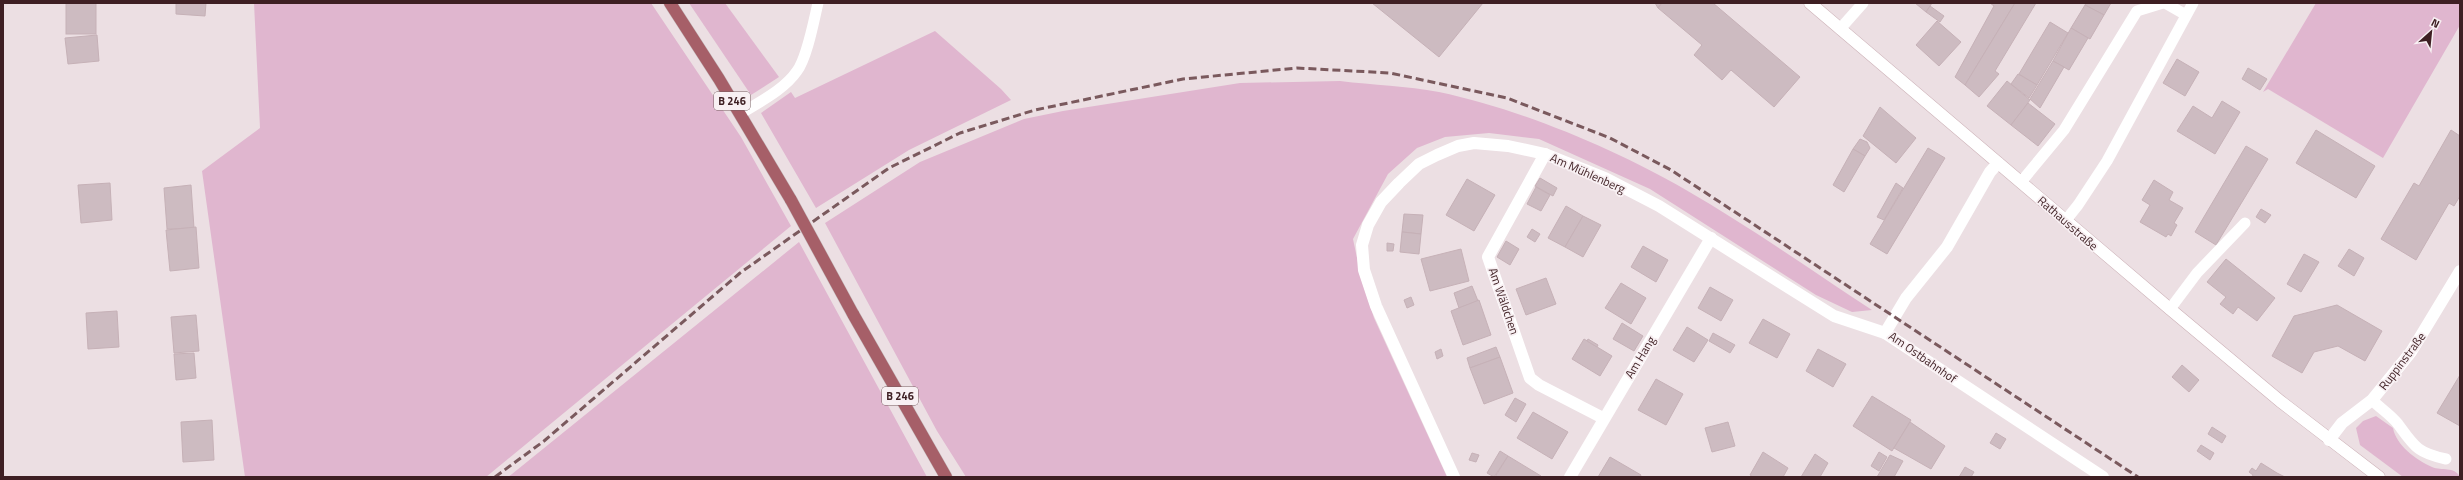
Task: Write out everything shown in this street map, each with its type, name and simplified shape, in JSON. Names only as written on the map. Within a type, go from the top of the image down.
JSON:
[{"type":"main road","name":"B 246","points":[[670,3],[740,114],[791,200],[853,314],[946,477]]},
{"type":"street","name":"Rathausstraße","points":[[1810,3],[2170,309],[2329,440],[2377,476]]},
{"type":"street","name":"Am Mühlenberg","points":[[1454,477],[1376,306],[1364,270],[1362,245],[1368,225],[1381,202],[1419,164],[1458,146],[1474,143],[1508,146],[1545,154],[1605,178],[1659,206],[1834,316],[1885,333]]},
{"type":"street","name":"Am Wäldchen","points":[[1545,154],[1488,257],[1530,378],[1539,385],[1604,418]]},
{"type":"street","name":"Am Ostbahnhof","points":[[1998,163],[1990,172],[1947,246],[1906,298],[1885,333],[2086,472],[2103,477]]},
{"type":"street","name":"Am Hang","points":[[1570,477],[1711,238]]},
{"type":"street","name":"Ruppinstraße","points":[[2329,440],[2342,423],[2372,400],[2411,352],[2460,271]]},
{"type":"lane","points":[[740,114],[774,92],[797,71],[811,32],[818,3]]},
{"type":"lane","points":[[1840,29],[1863,3]]},
{"type":"lane","points":[[2021,182],[2064,130],[2137,11],[2164,3],[2186,15]]},
{"type":"lane","points":[[2066,220],[2107,160],[2193,3]]},
{"type":"lane","points":[[2170,309],[2197,273],[2245,223]]},
{"type":"lane","points":[[2372,400],[2397,423],[2407,439],[2428,456],[2446,459]]},
{"type":"shaded area","points":[[254,3],[651,3],[741,137],[791,226],[486,477],[245,477],[202,171],[260,128]]},
{"type":"shaded area","points":[[689,3],[725,3],[779,77],[751,95]]},
{"type":"shaded area","points":[[2316,3],[2460,3],[2460,25],[2383,158],[2268,89],[2263,92]]},
{"type":"shaded area","points":[[935,31],[1001,89],[1011,100],[909,150],[816,208],[761,113],[791,92],[795,98]]},
{"type":"shaded area","points":[[1340,81],[1427,90],[1470,99],[1534,120],[1598,145],[1658,175],[1710,204],[1872,310],[1852,312],[1816,295],[1650,189],[1539,139],[1489,133],[1445,137],[1417,148],[1388,174],[1353,239],[1361,277],[1374,318],[1447,477],[966,477],[937,431],[825,223],[920,162],[1024,119],[1063,111],[1240,83]]},
{"type":"shaded area","points":[[799,242],[927,477],[508,477],[512,474]]},
{"type":"shaded area","points":[[2376,416],[2393,428],[2402,446],[2413,456],[2432,467],[2454,471],[2460,477],[2403,477],[2360,445],[2356,428],[2363,421]]},
{"type":"building","points":[[66,3],[96,3],[96,34],[66,34]]},
{"type":"building","points":[[176,3],[206,3],[205,16],[176,14]]},
{"type":"building","points":[[1372,3],[1483,3],[1439,57]]},
{"type":"building","points":[[1655,3],[1662,3],[1658,8]]},
{"type":"building","points":[[1662,3],[1713,3],[1800,77],[1774,107],[1731,70],[1722,80],[1694,55],[1702,45],[1658,8]]},
{"type":"building","points":[[1915,3],[1932,3],[1926,12]]},
{"type":"building","points":[[1990,3],[2015,3],[1965,85],[1955,77],[1994,6]]},
{"type":"building","points":[[2015,3],[2036,3],[1995,71],[1999,74],[1979,97],[1965,85]]},
{"type":"building","points":[[2086,3],[2111,3],[2104,15],[2085,5]]},
{"type":"building","points":[[2085,5],[2104,15],[2090,39],[2071,28]]},
{"type":"building","points":[[1930,6],[1944,16],[1940,22],[1926,12]]},
{"type":"building","points":[[1937,21],[1961,42],[1939,66],[1916,45]]},
{"type":"building","points":[[2050,22],[2068,33],[2037,85],[2019,74]]},
{"type":"building","points":[[2071,28],[2088,38],[2069,70],[2053,61]]},
{"type":"building","points":[[97,35],[99,61],[68,64],[65,38]]},
{"type":"building","points":[[2177,59],[2199,72],[2185,96],[2163,83]]},
{"type":"building","points":[[2053,61],[2064,67],[2040,108],[2030,99]]},
{"type":"building","points":[[2248,68],[2267,79],[2260,90],[2242,79]]},
{"type":"building","points":[[2018,74],[2037,85],[2029,98],[2011,84]]},
{"type":"building","points":[[2007,81],[2030,100],[2011,125],[1987,106]]},
{"type":"building","points":[[2222,101],[2240,112],[2215,154],[2177,131],[2193,106],[2212,118]]},
{"type":"building","points":[[2028,103],[2055,124],[2038,146],[2011,125]]},
{"type":"building","points":[[1880,107],[1916,138],[1896,163],[1863,136]]},
{"type":"building","points":[[2316,130],[2375,166],[2356,198],[2296,163]]},
{"type":"building","points":[[2451,130],[2460,136],[2460,196],[2454,206],[2449,203],[2416,260],[2381,239],[2414,183],[2419,186]]},
{"type":"building","points":[[1860,139],[1867,142],[1870,148],[1865,156],[1853,149]]},
{"type":"building","points":[[2246,146],[2268,159],[2216,245],[2195,232]]},
{"type":"building","points":[[1928,148],[1945,158],[1887,254],[1870,244]]},
{"type":"building","points":[[1853,149],[1865,156],[1844,192],[1833,185]]},
{"type":"building","points":[[1540,178],[1557,188],[1553,196],[1535,186]]},
{"type":"building","points":[[1467,179],[1495,195],[1474,231],[1446,215]]},
{"type":"building","points":[[2154,180],[2173,192],[2169,200],[2183,208],[2174,223],[2177,225],[2171,236],[2168,234],[2166,237],[2140,222],[2150,205],[2142,200]]},
{"type":"building","points":[[110,183],[112,220],[81,223],[78,185]]},
{"type":"building","points":[[1896,183],[1903,188],[1884,220],[1877,217]]},
{"type":"building","points":[[191,185],[194,228],[167,229],[164,188]]},
{"type":"building","points":[[1536,187],[1550,195],[1541,211],[1527,204]]},
{"type":"building","points":[[1566,206],[1583,216],[1565,247],[1548,238]]},
{"type":"building","points":[[2261,209],[2271,215],[2265,223],[2256,217]]},
{"type":"building","points":[[1404,214],[1423,215],[1421,234],[1402,232]]},
{"type":"building","points":[[1583,216],[1601,225],[1583,257],[1565,247]]},
{"type":"building","points":[[196,227],[199,268],[170,271],[166,230]]},
{"type":"building","points":[[1532,229],[1540,234],[1535,242],[1527,237]]},
{"type":"building","points":[[1402,232],[1421,234],[1419,254],[1400,252]]},
{"type":"building","points":[[1506,241],[1519,249],[1510,265],[1497,257]]},
{"type":"building","points":[[1387,243],[1394,244],[1393,251],[1387,251]]},
{"type":"building","points":[[1643,246],[1668,260],[1656,282],[1631,267]]},
{"type":"building","points":[[1461,249],[1469,281],[1430,291],[1421,259]]},
{"type":"building","points":[[2349,249],[2364,258],[2354,276],[2338,266]]},
{"type":"building","points":[[2304,254],[2319,262],[2301,292],[2287,284]]},
{"type":"building","points":[[2226,259],[2275,298],[2257,321],[2238,307],[2233,314],[2220,304],[2226,297],[2207,282]]},
{"type":"building","points":[[1546,278],[1556,304],[1526,315],[1516,289]]},
{"type":"building","points":[[1621,283],[1646,298],[1631,324],[1605,308]]},
{"type":"building","points":[[1472,286],[1478,301],[1459,308],[1454,293]]},
{"type":"building","points":[[1710,287],[1733,300],[1721,321],[1698,308]]},
{"type":"building","points":[[1411,297],[1414,305],[1407,308],[1404,300]]},
{"type":"building","points":[[1479,300],[1491,335],[1463,345],[1451,311]]},
{"type":"building","points":[[2337,305],[2382,331],[2365,361],[2338,346],[2314,352],[2302,373],[2272,356],[2294,316]]},
{"type":"building","points":[[117,311],[119,347],[88,349],[86,313]]},
{"type":"building","points":[[196,315],[199,351],[174,353],[171,317]]},
{"type":"building","points":[[1763,319],[1790,334],[1777,358],[1749,343]]},
{"type":"building","points":[[1622,323],[1643,336],[1634,351],[1613,339]]},
{"type":"building","points":[[1687,327],[1708,340],[1694,362],[1673,350]]},
{"type":"building","points":[[1713,333],[1735,345],[1730,353],[1709,341]]},
{"type":"building","points":[[1584,339],[1612,356],[1600,376],[1572,359]]},
{"type":"building","points":[[1588,339],[1598,345],[1597,347],[1587,341]]},
{"type":"building","points":[[1496,347],[1500,357],[1470,368],[1467,358]]},
{"type":"building","points":[[1441,349],[1443,356],[1437,359],[1435,352]]},
{"type":"building","points":[[1818,349],[1846,364],[1833,387],[1806,371]]},
{"type":"building","points":[[194,353],[196,378],[176,380],[174,354]]},
{"type":"building","points":[[1500,357],[1513,393],[1484,404],[1470,368]]},
{"type":"building","points":[[2182,365],[2199,380],[2189,392],[2172,377]]},
{"type":"building","points":[[2460,375],[2460,426],[2437,413]]},
{"type":"building","points":[[1656,379],[1683,394],[1666,425],[1638,410]]},
{"type":"building","points":[[1872,396],[1911,420],[1892,451],[1853,426]]},
{"type":"building","points":[[1515,398],[1526,404],[1516,422],[1505,415]]},
{"type":"building","points":[[1533,412],[1568,432],[1552,459],[1517,438]]},
{"type":"building","points":[[212,420],[214,460],[183,462],[181,422]]},
{"type":"building","points":[[1728,422],[1735,446],[1712,452],[1705,428]]},
{"type":"building","points":[[1910,422],[1945,446],[1931,469],[1894,448]]},
{"type":"building","points":[[2212,427],[2226,436],[2222,443],[2208,434]]},
{"type":"building","points":[[1996,433],[2006,439],[2000,449],[1990,443]]},
{"type":"building","points":[[2201,445],[2214,453],[2210,460],[2197,451]]},
{"type":"building","points":[[1500,451],[1508,456],[1494,477],[1487,473]]},
{"type":"building","points":[[1763,452],[1788,468],[1783,477],[1753,477],[1750,475]]},
{"type":"building","points":[[1879,452],[1887,457],[1879,471],[1871,466]]},
{"type":"building","points":[[1472,453],[1479,455],[1476,462],[1469,460]]},
{"type":"building","points":[[1815,454],[1828,463],[1820,477],[1801,477]]},
{"type":"building","points":[[1890,455],[1903,461],[1894,477],[1877,477]]},
{"type":"building","points":[[1508,456],[1541,476],[1495,477]]},
{"type":"building","points":[[1610,457],[1641,475],[1640,477],[1598,477]]},
{"type":"building","points":[[2261,463],[2285,477],[2252,477],[2253,475],[2249,472],[2252,468],[2256,471]]},
{"type":"building","points":[[1965,467],[1974,472],[1971,477],[1959,477]]},
{"type":"railway","points":[[495,477],[544,441],[740,273],[889,168],[960,133],[1035,110],[1183,79],[1297,68],[1390,73],[1507,98],[1610,138],[1671,170],[2138,477]]}]
